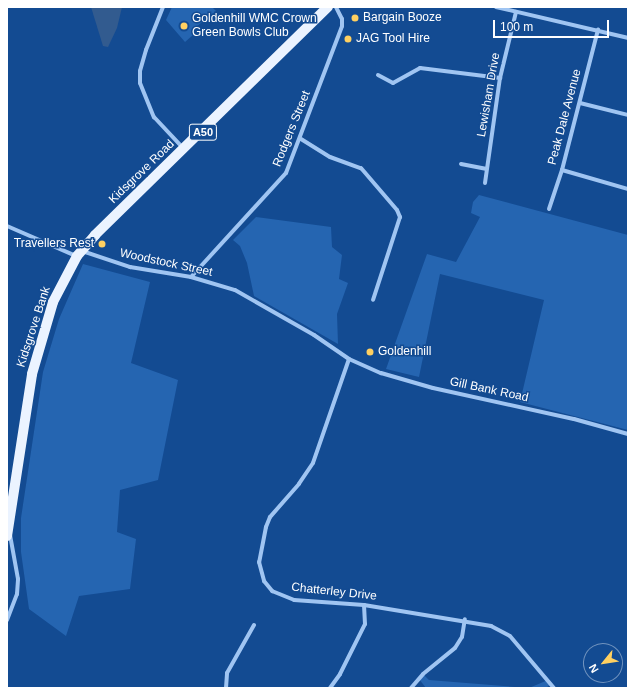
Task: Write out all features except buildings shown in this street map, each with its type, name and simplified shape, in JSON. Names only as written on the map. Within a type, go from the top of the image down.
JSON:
[{"type":"main road","name":"Kidsgrove Road","points":[[78,253],[328,7]]},
{"type":"main road","name":"Kidsgrove Bank","points":[[8,532],[32,374],[53,302],[78,253]]},
{"type":"street","points":[[163,7],[146,50],[140,71],[140,83],[154,117],[184,150]]},
{"type":"street","name":"Rodgers Street","points":[[191,277],[286,173],[301,139],[342,26],[342,19],[336,7]]},
{"type":"street","points":[[496,7],[628,38]]},
{"type":"street","name":"Lewisham Drive","points":[[485,183],[500,78],[516,12]]},
{"type":"street","name":"Peak Dale Avenue","points":[[549,209],[562,170],[598,30]]},
{"type":"street","points":[[393,83],[420,68],[500,78]]},
{"type":"street","points":[[378,75],[393,83]]},
{"type":"street","points":[[392,89],[393,83]]},
{"type":"street","points":[[580,103],[628,116]]},
{"type":"street","points":[[301,139],[330,157],[361,168],[398,210],[400,217],[373,300]]},
{"type":"street","points":[[461,164],[486,169]]},
{"type":"street","points":[[562,170],[628,189]]},
{"type":"street","name":"Woodstock Street","points":[[7,226],[78,253],[130,267],[191,277],[235,290],[314,335],[349,359]]},
{"type":"street","name":"Gill Bank Road","points":[[349,359],[381,373],[433,388],[574,419],[628,434]]},
{"type":"street","name":"Chatterley Drive","points":[[349,359],[313,463],[299,484],[270,517],[262,538],[259,562],[264,581],[272,591],[286,598],[364,605],[465,619],[492,626],[510,636],[554,688]]},
{"type":"street","name":"Kidsgrove Bank","points":[[7,620],[17,594],[18,579],[8,532]]},
{"type":"street","points":[[330,688],[340,674],[365,624],[364,605]]},
{"type":"street","points":[[411,688],[423,674],[455,648],[462,637],[465,619]]},
{"type":"street","points":[[226,688],[227,673],[254,625]]},
{"type":"shaded area","points":[[91,7],[122,7],[117,28],[108,47],[103,46]]},
{"type":"shaded area","name":"Goldenhill WMC Crown Green Bowls Club","points":[[172,7],[212,7],[216,11],[191,31],[193,35],[185,42],[166,20]]},
{"type":"shaded area","points":[[479,195],[628,235],[628,430],[520,402],[544,300],[440,274],[419,377],[386,369],[427,254],[456,262],[480,217],[471,213],[473,202]]},
{"type":"shaded area","points":[[256,217],[331,227],[332,247],[342,255],[339,279],[348,283],[337,314],[338,344],[254,296],[247,263],[240,246],[233,240]]},
{"type":"shaded area","points":[[83,264],[150,282],[131,363],[178,380],[158,480],[120,490],[117,532],[136,539],[130,589],[79,596],[66,636],[29,609],[21,552],[21,518],[43,372],[59,319]]},
{"type":"shaded area","points":[[423,674],[429,680],[528,688],[426,688],[419,679]]},
{"type":"shaded area","points":[[548,680],[551,684],[546,688],[529,688]]},
{"type":"place","name":"Bargain Booze","points":[[355,18]]},
{"type":"place","name":"Goldenhill WMC Crown Green Bowls Club","points":[[184,26]]},
{"type":"place","name":"JAG Tool Hire","points":[[348,39]]},
{"type":"place","name":"Travellers Rest","points":[[102,244]]},
{"type":"place","name":"Goldenhill","points":[[370,352]]}]
